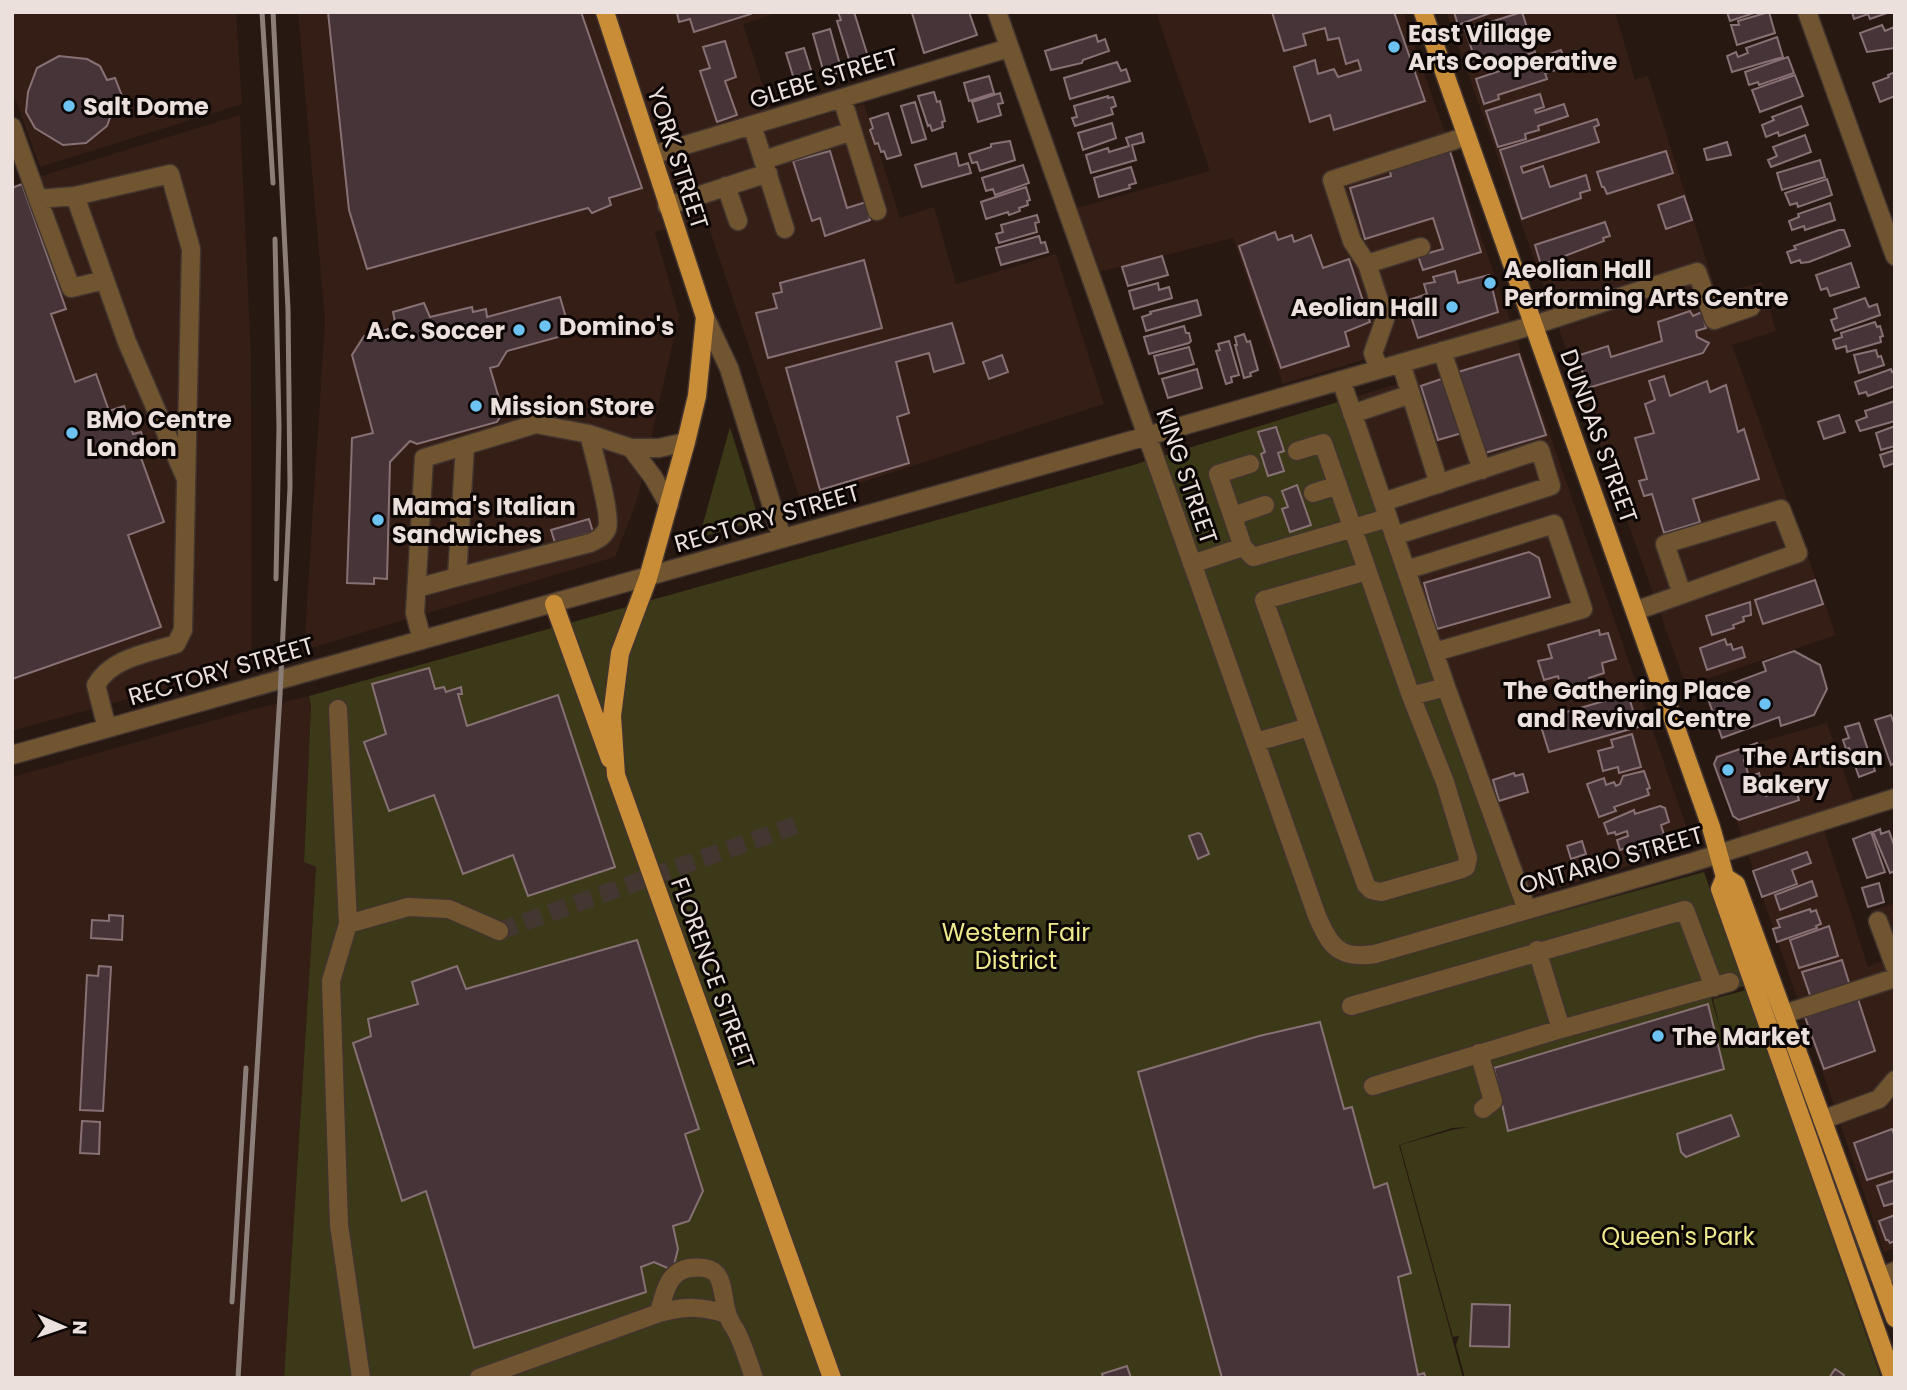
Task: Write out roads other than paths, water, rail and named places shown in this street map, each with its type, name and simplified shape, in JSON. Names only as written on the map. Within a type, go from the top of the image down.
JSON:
[{"type":"main road","name":"YORK STREET","points":[[605,12],[705,317],[697,396],[670,505],[648,578]]},
{"type":"main road","name":"DUNDAS STREET","points":[[1423,12],[1719,855],[1725,877],[1720,889],[1893,1378]]},
{"type":"main road","name":"FLORENCE STREET","points":[[648,578],[620,653],[612,716],[616,775],[832,1378]]},
{"type":"main road","points":[[554,604],[616,775]]},
{"type":"main road","name":"DUNDAS STREET","points":[[1725,877],[1736,884],[1822,1120],[1887,1274],[1895,1318]]},
{"type":"street","name":"KING STREET","points":[[997,12],[1317,916],[1326,937],[1339,951]]},
{"type":"street","points":[[1807,12],[1895,256]]},
{"type":"street","name":"GLEBE STREET","points":[[652,155],[1009,48]]},
{"type":"street","points":[[842,98],[877,211]]},
{"type":"street","points":[[752,125],[785,229]]},
{"type":"street","points":[[12,127],[18,163],[38,199],[71,288],[105,280]]},
{"type":"street","points":[[667,206],[726,186],[766,166],[852,131]]},
{"type":"street","points":[[1379,369],[1373,353],[1385,319],[1367,264],[1352,241],[1332,180],[1466,136]]},
{"type":"street","points":[[38,199],[75,196],[170,174],[191,249],[183,629],[176,644],[113,665],[103,673],[96,685],[107,728]]},
{"type":"street","points":[[726,186],[738,221]]},
{"type":"street","points":[[75,196],[127,342],[186,479]]},
{"type":"street","points":[[1367,264],[1421,247]]},
{"type":"street","name":"RECTORY STREET","points":[[12,755],[1147,436],[1534,325],[1697,272],[1714,320],[1751,307]]},
{"type":"street","name":"YORK STREET","points":[[705,317],[729,368],[782,538]]},
{"type":"street","points":[[1442,351],[1482,470]]},
{"type":"street","points":[[1401,363],[1439,484]]},
{"type":"street","points":[[1341,380],[1446,687],[1527,910]]},
{"type":"street","points":[[1352,414],[1410,394]]},
{"type":"street","points":[[422,640],[415,613],[424,458],[536,424],[589,434],[631,448],[659,448],[686,442]]},
{"type":"street","points":[[417,588],[590,543],[600,538],[608,527],[607,512],[589,434]]},
{"type":"street","points":[[1297,451],[1324,443],[1411,696],[1460,825],[1468,858],[1466,867],[1462,869],[1385,891],[1368,888],[1264,600],[1367,571]]},
{"type":"street","points":[[457,577],[464,446]]},
{"type":"street","points":[[631,448],[670,505]]},
{"type":"street","points":[[1250,464],[1218,474],[1243,547],[1253,557],[1352,528],[1439,484],[1540,450],[1551,486],[1394,536]]},
{"type":"street","points":[[1312,493],[1338,485]]},
{"type":"street","points":[[1233,516],[1265,506]]},
{"type":"street","points":[[1635,611],[1798,553],[1781,509],[1665,544],[1682,594]]},
{"type":"street","points":[[1406,570],[1554,524],[1583,609],[1434,652]]},
{"type":"street","points":[[1192,564],[1243,547]]},
{"type":"street","points":[[1411,696],[1446,687]]},
{"type":"street","points":[[338,709],[348,925],[331,981],[339,1225],[361,1378]]},
{"type":"street","points":[[1256,742],[1309,727]]},
{"type":"street","name":"ONTARIO STREET","points":[[1339,951],[1356,956],[1375,954],[1719,855],[1895,798]]},
{"type":"street","points":[[348,925],[408,907],[449,909],[499,931]]},
{"type":"street","points":[[1351,1006],[1685,910],[1722,984],[1373,1086]]},
{"type":"street","points":[[1878,921],[1895,967]]},
{"type":"street","points":[[1538,951],[1561,1029]]},
{"type":"street","points":[[1784,1014],[1895,978]]},
{"type":"street","points":[[1479,1053],[1493,1101],[1483,1109]]},
{"type":"street","points":[[1822,1120],[1887,1098],[1895,1080]]},
{"type":"street","points":[[659,1313],[672,1276],[682,1269],[704,1266],[715,1273],[723,1286],[727,1314],[739,1336],[754,1378]]},
{"type":"street","points":[[479,1378],[502,1374],[681,1307],[703,1307],[727,1314]]},
{"type":"tunnel","points":[[499,931],[802,823]]},
{"type":"railway","points":[[262,12],[273,183]]},
{"type":"railway","points":[[238,1378],[280,695],[290,487],[288,309],[273,12]]},
{"type":"railway","points":[[275,239],[279,427],[276,579]]},
{"type":"railway","points":[[232,1302],[246,1068]]},
{"type":"place","name":"East Village Arts Cooperative","points":[[1394,47]]},
{"type":"place","name":"Salt Dome","points":[[69,106]]},
{"type":"place","name":"Aeolian Hall Performing Arts Centre","points":[[1490,283]]},
{"type":"place","name":"Aeolian Hall","points":[[1452,307]]},
{"type":"place","name":"Domino's","points":[[545,326]]},
{"type":"place","name":"A.C. Soccer","points":[[519,330]]},
{"type":"place","name":"Mission Store","points":[[476,406]]},
{"type":"place","name":"BMO Centre London","points":[[72,433]]},
{"type":"place","name":"Mama's Italian Sandwiches","points":[[378,520]]},
{"type":"place","name":"The Gathering Place and Revival Centre","points":[[1765,704]]},
{"type":"place","name":"The Artisan Bakery","points":[[1728,770]]},
{"type":"place","name":"The Market","points":[[1658,1036]]},
{"type":"park label","name":"Western Fair District","points":[[1016,946]]},
{"type":"park label","name":"Queen's Park","points":[[1678,1236]]}]
